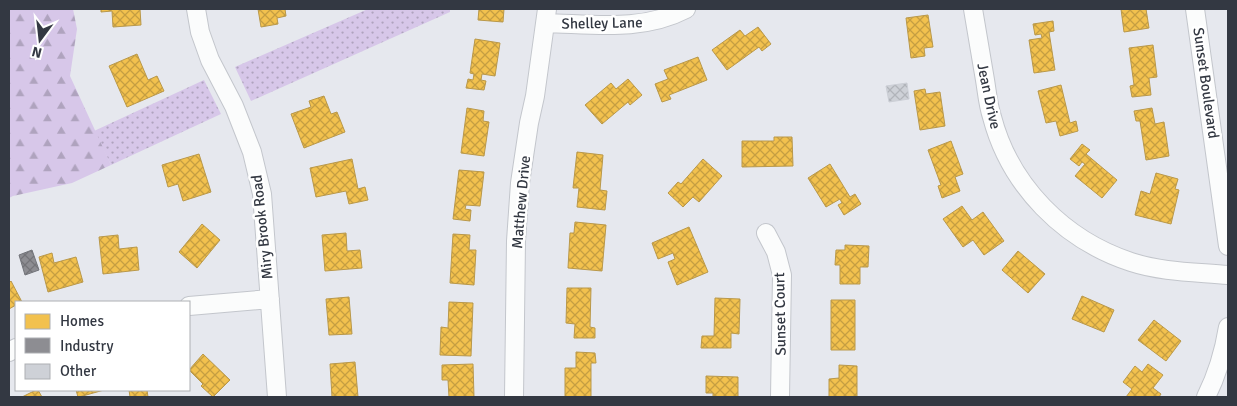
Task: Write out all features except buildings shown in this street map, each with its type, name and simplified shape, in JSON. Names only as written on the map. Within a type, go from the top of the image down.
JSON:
[{"type":"street","name":"Miry Brook Road","points":[[196,9],[200,32],[210,60],[234,106],[252,152],[262,194],[277,397]]},
{"type":"street","name":"Shelley Lane","points":[[546,16],[628,25],[654,21],[686,9]]},
{"type":"street","name":"Jean Drive","points":[[973,9],[991,116],[997,135],[1011,164],[1029,192],[1051,216],[1076,236],[1105,252],[1132,262],[1160,268],[1228,275]]},
{"type":"street","name":"Sunset Boulevard","points":[[1195,9],[1228,246]]},
{"type":"street","name":"Matthew Drive","points":[[514,397],[516,241],[520,183],[546,16]]},
{"type":"street","name":"Sunset Court","points":[[766,233],[776,252],[782,275],[780,397]]},
{"type":"street","points":[[190,306],[270,299]]},
{"type":"street","points":[[1206,397],[1214,381],[1224,349],[1228,327]]},
{"type":"green space","points":[[9,9],[73,9],[77,29],[70,76],[111,165],[72,183],[9,198]]},
{"type":"green space","points":[[368,9],[450,9],[450,12],[251,101],[235,67]]},
{"type":"green space","points":[[204,80],[221,114],[111,165],[94,131]]}]
